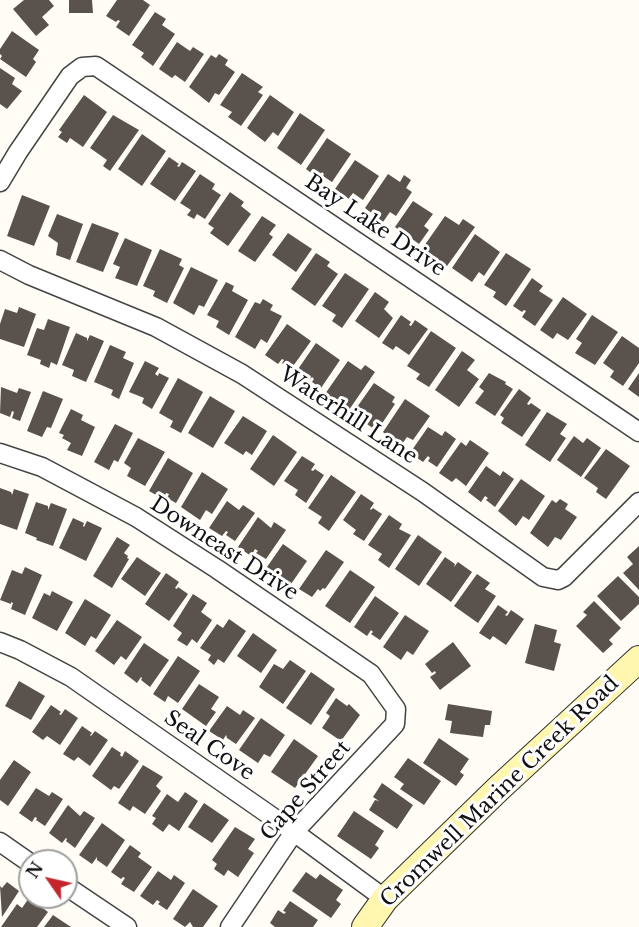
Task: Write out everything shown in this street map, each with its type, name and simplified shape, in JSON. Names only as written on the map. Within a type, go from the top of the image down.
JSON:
[{"type":"main road","name":"Cromwell Marine Creek Road","points":[[365,927],[385,898],[498,789],[639,659]]},
{"type":"street","name":"Bay Lake Drive","points":[[0,182],[70,76],[82,67],[96,66],[639,432]]},
{"type":"street","name":"Waterhill Lane","points":[[0,260],[29,275],[156,327],[242,374],[423,492],[543,578],[558,580],[564,577],[639,502]]},
{"type":"street","name":"Downeast Drive","points":[[0,453],[42,467],[136,517],[218,569],[371,674],[392,702],[397,716]]},
{"type":"street","name":"Seal Cove","points":[[0,642],[71,677],[385,898]]},
{"type":"street","name":"Cape Street","points":[[230,927],[294,832],[388,732],[395,724],[397,716]]},
{"type":"street","points":[[0,842],[18,855]]},
{"type":"street","points":[[78,894],[127,927]]},
{"type":"building","points":[[24,0],[49,0],[54,6],[42,17],[49,25],[36,36],[13,9]]},
{"type":"building","points":[[69,0],[92,0],[93,13],[69,13]]},
{"type":"building","points":[[117,0],[143,0],[150,5],[129,36],[116,27],[120,21],[116,22],[106,16]]},
{"type":"building","points":[[155,12],[166,19],[162,25],[175,34],[153,66],[141,57],[144,53],[132,45]]},
{"type":"building","points":[[12,31],[39,50],[33,59],[36,62],[26,77],[0,59],[2,56],[0,49]]},
{"type":"building","points":[[177,42],[190,51],[193,47],[204,54],[185,82],[175,75],[172,78],[159,69]]},
{"type":"building","points":[[219,54],[228,60],[225,65],[235,72],[219,95],[215,93],[209,103],[189,87],[211,55],[216,58]]},
{"type":"building","points":[[0,68],[15,78],[12,84],[22,91],[7,109],[0,104]]},
{"type":"building","points":[[242,73],[263,87],[258,92],[263,95],[241,126],[228,117],[232,112],[220,105]]},
{"type":"building","points":[[84,95],[107,112],[83,147],[70,138],[67,143],[58,137],[62,132],[59,130]]},
{"type":"building","points":[[270,95],[294,112],[278,136],[273,132],[265,142],[247,128]]},
{"type":"building","points":[[300,113],[325,130],[301,165],[277,148]]},
{"type":"building","points":[[113,115],[139,130],[110,171],[103,166],[107,160],[90,148]]},
{"type":"building","points":[[142,134],[166,151],[142,186],[118,169]]},
{"type":"building","points":[[327,138],[351,154],[332,182],[323,176],[322,172],[318,178],[306,169]]},
{"type":"building","points":[[169,157],[179,164],[177,166],[179,167],[182,162],[196,171],[175,201],[150,184]]},
{"type":"building","points":[[355,160],[379,176],[363,200],[353,193],[349,199],[335,189]]},
{"type":"building","points":[[200,174],[215,184],[212,189],[221,195],[205,219],[197,214],[194,219],[187,215],[191,210],[180,203]]},
{"type":"building","points":[[388,174],[400,182],[404,175],[411,180],[406,188],[412,192],[396,216],[390,212],[383,222],[365,208]]},
{"type":"building","points":[[230,192],[244,202],[241,206],[251,214],[228,246],[210,233],[214,228],[208,224]]},
{"type":"building","points":[[22,195],[50,206],[34,246],[7,236]]},
{"type":"building","points":[[413,201],[433,214],[424,226],[429,230],[419,244],[408,236],[406,238],[395,227]]},
{"type":"building","points":[[57,214],[83,224],[70,260],[56,255],[58,243],[48,236]]},
{"type":"building","points":[[262,216],[276,225],[269,234],[273,237],[255,262],[238,251]]},
{"type":"building","points":[[445,216],[459,225],[463,219],[475,227],[447,266],[422,249]]},
{"type":"building","points":[[92,223],[119,233],[103,272],[76,262]]},
{"type":"building","points":[[288,233],[312,249],[296,272],[272,255]]},
{"type":"building","points":[[475,234],[500,252],[484,276],[479,272],[472,282],[452,268]]},
{"type":"building","points":[[125,238],[152,250],[137,286],[115,278],[120,267],[113,264]]},
{"type":"building","points":[[160,249],[182,259],[179,265],[184,268],[167,303],[153,296],[155,291],[143,286]]},
{"type":"building","points":[[316,253],[330,262],[327,266],[338,274],[315,306],[291,289]]},
{"type":"building","points":[[506,253],[531,269],[506,306],[493,297],[496,292],[484,285]]},
{"type":"building","points":[[191,267],[218,280],[204,307],[199,305],[194,315],[173,303]]},
{"type":"building","points":[[345,273],[369,289],[342,328],[332,321],[336,315],[322,306]]},
{"type":"building","points":[[532,278],[543,286],[539,291],[553,300],[535,326],[522,317],[526,311],[522,312],[513,306]]},
{"type":"building","points":[[226,282],[234,286],[232,291],[248,300],[229,335],[216,327],[219,321],[207,315]]},
{"type":"building","points":[[375,292],[389,302],[384,309],[393,318],[379,338],[355,321]]},
{"type":"building","points":[[563,297],[587,314],[568,340],[557,333],[553,339],[540,330]]},
{"type":"building","points":[[263,299],[273,305],[270,310],[282,316],[267,343],[261,339],[255,349],[235,337],[255,302],[260,304]]},
{"type":"building","points":[[19,307],[36,314],[24,347],[0,339],[0,324],[5,309],[17,313]]},
{"type":"building","points":[[401,315],[411,322],[409,325],[411,326],[415,320],[428,329],[409,355],[396,346],[393,350],[382,343]]},
{"type":"building","points":[[592,315],[618,332],[595,365],[575,353],[582,343],[576,339]]},
{"type":"building","points":[[48,319],[70,327],[57,365],[51,362],[49,368],[40,364],[41,360],[27,355],[37,328],[44,330]]},
{"type":"building","points":[[287,324],[311,341],[291,369],[282,363],[284,360],[282,359],[278,364],[265,355]]},
{"type":"building","points":[[431,331],[456,348],[429,387],[416,379],[420,374],[407,366]]},
{"type":"building","points":[[76,333],[87,338],[87,341],[90,335],[104,341],[86,382],[72,376],[74,370],[62,365]]},
{"type":"building","points":[[622,336],[639,348],[639,363],[623,386],[610,377],[614,371],[603,363]]},
{"type":"building","points":[[316,343],[340,360],[321,388],[312,382],[314,379],[312,377],[307,383],[294,375]]},
{"type":"building","points":[[110,345],[126,352],[123,358],[134,363],[119,399],[111,395],[113,390],[94,382]]},
{"type":"building","points":[[462,351],[475,360],[467,370],[479,379],[459,407],[435,390]]},
{"type":"building","points":[[145,361],[159,368],[155,374],[158,376],[159,373],[169,378],[152,409],[142,403],[144,398],[129,392]]},
{"type":"building","points":[[348,361],[361,370],[365,365],[375,372],[349,410],[325,394]]},
{"type":"building","points":[[489,373],[506,382],[505,384],[513,389],[495,416],[475,403],[484,391],[479,387]]},
{"type":"building","points":[[639,373],[639,397],[628,389]]},
{"type":"building","points":[[178,378],[203,392],[181,433],[170,427],[173,421],[159,413]]},
{"type":"building","points":[[374,383],[395,397],[392,402],[395,404],[377,431],[364,422],[368,416],[366,414],[364,417],[355,410]]},
{"type":"building","points":[[1,387],[17,393],[19,388],[31,392],[20,421],[12,418],[14,412],[12,411],[10,417],[0,413]]},
{"type":"building","points":[[519,389],[531,398],[527,404],[531,403],[541,410],[522,437],[501,423],[504,418],[500,415]]},
{"type":"building","points":[[43,391],[63,399],[51,428],[47,427],[42,437],[27,431]]},
{"type":"building","points":[[210,396],[235,411],[213,448],[188,433]]},
{"type":"building","points":[[405,399],[430,416],[413,440],[407,437],[400,447],[383,432]]},
{"type":"building","points":[[71,409],[83,415],[81,420],[95,427],[82,456],[67,450],[71,443],[62,438],[64,435],[59,433]]},
{"type":"building","points":[[547,412],[567,424],[560,434],[566,438],[550,462],[525,445]]},
{"type":"building","points":[[243,416],[267,431],[252,455],[246,451],[243,455],[224,443]]},
{"type":"building","points":[[115,424],[133,433],[118,462],[114,460],[109,470],[94,462]]},
{"type":"building","points":[[428,427],[442,436],[445,431],[456,439],[437,467],[428,461],[430,458],[428,456],[423,462],[410,453]]},
{"type":"building","points":[[273,435],[297,452],[274,486],[250,469]]},
{"type":"building","points":[[574,436],[583,443],[587,438],[601,448],[581,477],[557,460]]},
{"type":"building","points":[[138,438],[165,452],[145,486],[127,476],[131,468],[124,463]]},
{"type":"building","points":[[470,440],[489,453],[466,486],[456,478],[452,482],[439,473],[461,442],[466,446]]},
{"type":"building","points":[[606,449],[630,466],[606,499],[596,492],[598,488],[584,478]]},
{"type":"building","points":[[302,456],[315,464],[311,470],[315,469],[324,475],[306,503],[295,495],[298,490],[284,481]]},
{"type":"building","points":[[168,458],[193,473],[176,503],[167,498],[169,494],[166,493],[163,499],[149,491]]},
{"type":"building","points":[[486,466],[500,476],[503,471],[514,479],[495,507],[486,500],[488,498],[485,496],[481,502],[468,492]]},
{"type":"building","points":[[202,472],[228,489],[212,514],[206,510],[200,520],[181,507]]},
{"type":"building","points":[[331,475],[356,492],[329,531],[318,523],[322,517],[308,508]]},
{"type":"building","points":[[521,479],[545,496],[529,520],[523,516],[516,526],[498,511]]},
{"type":"building","points":[[0,488],[11,492],[12,495],[14,489],[29,494],[17,530],[0,524]]},
{"type":"building","points":[[361,494],[374,503],[371,510],[373,508],[382,514],[364,541],[353,534],[356,530],[343,520]]},
{"type":"building","points":[[560,499],[568,504],[565,509],[577,517],[561,540],[555,537],[548,547],[530,533],[552,500],[556,503]]},
{"type":"building","points":[[227,501],[239,510],[243,505],[255,513],[235,541],[226,535],[228,532],[226,531],[222,536],[209,528]]},
{"type":"building","points":[[36,502],[48,506],[48,510],[51,503],[67,509],[53,546],[25,533]]},
{"type":"building","points":[[389,515],[402,524],[399,529],[411,535],[389,568],[378,560],[382,554],[368,545]]},
{"type":"building","points":[[258,517],[271,528],[274,522],[286,530],[266,559],[256,553],[258,551],[255,549],[251,556],[238,547]]},
{"type":"building","points":[[73,518],[84,523],[84,527],[87,521],[102,528],[86,561],[59,548]]},
{"type":"building","points":[[418,535],[442,552],[419,586],[395,569]]},
{"type":"building","points":[[117,537],[130,545],[124,553],[129,559],[112,588],[93,576]]},
{"type":"building","points":[[283,544],[307,561],[291,584],[267,567]]},
{"type":"building","points":[[639,546],[639,590],[623,573],[633,564],[627,557]]},
{"type":"building","points":[[326,550],[344,562],[325,589],[320,591],[318,589],[312,597],[299,589]]},
{"type":"building","points":[[137,557],[161,573],[145,596],[121,579]]},
{"type":"building","points":[[445,557],[455,564],[454,567],[458,562],[472,572],[451,602],[426,584]]},
{"type":"building","points":[[25,567],[42,575],[25,615],[11,609],[13,603],[0,600],[12,570],[22,574]]},
{"type":"building","points":[[350,570],[375,587],[350,623],[325,606]]},
{"type":"building","points":[[166,573],[179,582],[175,588],[178,587],[188,594],[169,621],[145,604]]},
{"type":"building","points":[[477,574],[490,583],[485,589],[496,596],[478,623],[454,606]]},
{"type":"building","points":[[618,576],[639,597],[639,604],[621,621],[597,596]]},
{"type":"building","points":[[52,591],[73,602],[57,631],[32,618],[44,593],[50,596]]},
{"type":"building","points":[[193,594],[207,603],[201,612],[212,620],[197,643],[192,639],[187,646],[177,640],[182,633],[173,626]]},
{"type":"building","points":[[375,596],[399,613],[380,640],[371,634],[373,632],[371,630],[367,636],[354,627]]},
{"type":"building","points":[[85,599],[111,615],[96,639],[91,636],[85,646],[65,633]]},
{"type":"building","points":[[594,601],[621,628],[609,640],[613,644],[603,653],[576,626],[587,615],[583,612]]},
{"type":"building","points":[[498,605],[508,612],[505,615],[507,616],[511,610],[524,619],[506,645],[493,636],[490,640],[479,633]]},
{"type":"building","points":[[405,615],[429,631],[413,655],[407,651],[401,660],[383,647]]},
{"type":"building","points":[[229,619],[246,631],[224,663],[218,659],[214,665],[208,660],[211,655],[200,648],[217,624],[223,628]]},
{"type":"building","points":[[117,620],[142,637],[126,660],[121,656],[114,665],[95,651]]},
{"type":"building","points":[[535,624],[557,630],[554,642],[561,644],[554,671],[525,663]]},
{"type":"building","points":[[253,633],[277,650],[261,673],[237,656]]},
{"type":"building","points":[[453,642],[471,666],[440,690],[430,677],[436,673],[435,671],[432,673],[425,664]]},
{"type":"building","points":[[144,643],[169,660],[150,687],[141,680],[141,677],[137,683],[124,673]]},
{"type":"building","points":[[178,656],[200,671],[178,703],[168,696],[165,702],[153,694]]},
{"type":"building","points":[[290,660],[306,671],[283,704],[259,687],[274,664],[283,669]]},
{"type":"building","points":[[311,672],[335,689],[311,725],[286,708]]},
{"type":"building","points":[[19,681],[45,696],[31,720],[5,706]]},
{"type":"building","points":[[199,684],[219,697],[211,709],[216,712],[206,726],[182,709]]},
{"type":"building","points":[[336,698],[347,706],[349,704],[360,715],[341,741],[322,728],[330,716],[326,713]]},
{"type":"building","points":[[448,704],[492,711],[490,725],[485,725],[483,737],[450,733],[452,721],[445,720]]},
{"type":"building","points":[[51,705],[61,712],[59,714],[61,715],[65,709],[78,718],[60,745],[47,736],[43,740],[32,732]]},
{"type":"building","points":[[227,706],[240,715],[243,710],[255,718],[236,744],[226,735],[223,740],[209,731]]},
{"type":"building","points":[[261,718],[285,735],[270,757],[264,754],[258,763],[239,750]]},
{"type":"building","points":[[82,726],[92,733],[91,736],[95,731],[108,740],[90,766],[78,757],[74,761],[63,754]]},
{"type":"building","points":[[439,738],[469,759],[460,772],[464,775],[456,786],[423,763]]},
{"type":"building","points":[[294,739],[318,756],[295,788],[271,772]]},
{"type":"building","points":[[112,747],[121,753],[122,757],[125,751],[139,761],[119,789],[114,786],[111,790],[92,776]]},
{"type":"building","points":[[408,758],[441,781],[424,805],[400,789],[404,784],[394,777]]},
{"type":"building","points":[[14,760],[31,772],[8,806],[0,800],[0,780]]},
{"type":"building","points":[[143,765],[163,777],[156,786],[161,791],[145,814],[133,806],[130,811],[118,803]]},
{"type":"building","points":[[382,783],[413,805],[397,829],[369,810],[375,800],[379,801],[373,797]]},
{"type":"building","points":[[36,788],[49,796],[52,792],[63,799],[45,826],[35,817],[32,822],[19,813]]},
{"type":"building","points":[[185,792],[198,801],[179,831],[169,824],[163,832],[152,824],[156,818],[152,816],[167,794],[178,802]]},
{"type":"building","points":[[204,803],[229,820],[212,843],[188,827]]},
{"type":"building","points":[[68,805],[80,816],[84,811],[95,818],[75,848],[66,841],[66,838],[62,843],[49,833]]},
{"type":"building","points":[[354,811],[384,831],[375,845],[379,848],[371,859],[337,836]]},
{"type":"building","points":[[102,823],[125,840],[107,867],[97,860],[97,857],[92,864],[79,855]]},
{"type":"building","points":[[235,827],[255,839],[248,849],[254,853],[238,877],[228,870],[224,876],[214,869],[217,864],[212,860]]},
{"type":"building","points":[[130,845],[141,853],[138,857],[152,867],[134,892],[121,884],[125,878],[121,879],[111,872]]},
{"type":"building","points":[[158,871],[171,880],[174,875],[185,883],[167,910],[158,904],[160,902],[157,900],[153,905],[140,896]]},
{"type":"building","points":[[306,872],[316,879],[320,874],[343,890],[336,900],[341,904],[331,918],[292,891]]},
{"type":"building","points":[[7,882],[18,893],[2,917],[0,886],[2,888]]},
{"type":"building","points":[[193,889],[218,906],[203,927],[193,927],[190,922],[185,927],[173,919]]},
{"type":"building","points":[[290,901],[318,920],[313,927],[275,927],[270,923],[278,910],[284,914],[286,912],[283,911]]},
{"type":"building","points":[[17,904],[18,909],[44,909],[48,912],[37,927],[1,927]]},
{"type":"building","points":[[53,915],[71,927],[44,927]]}]
